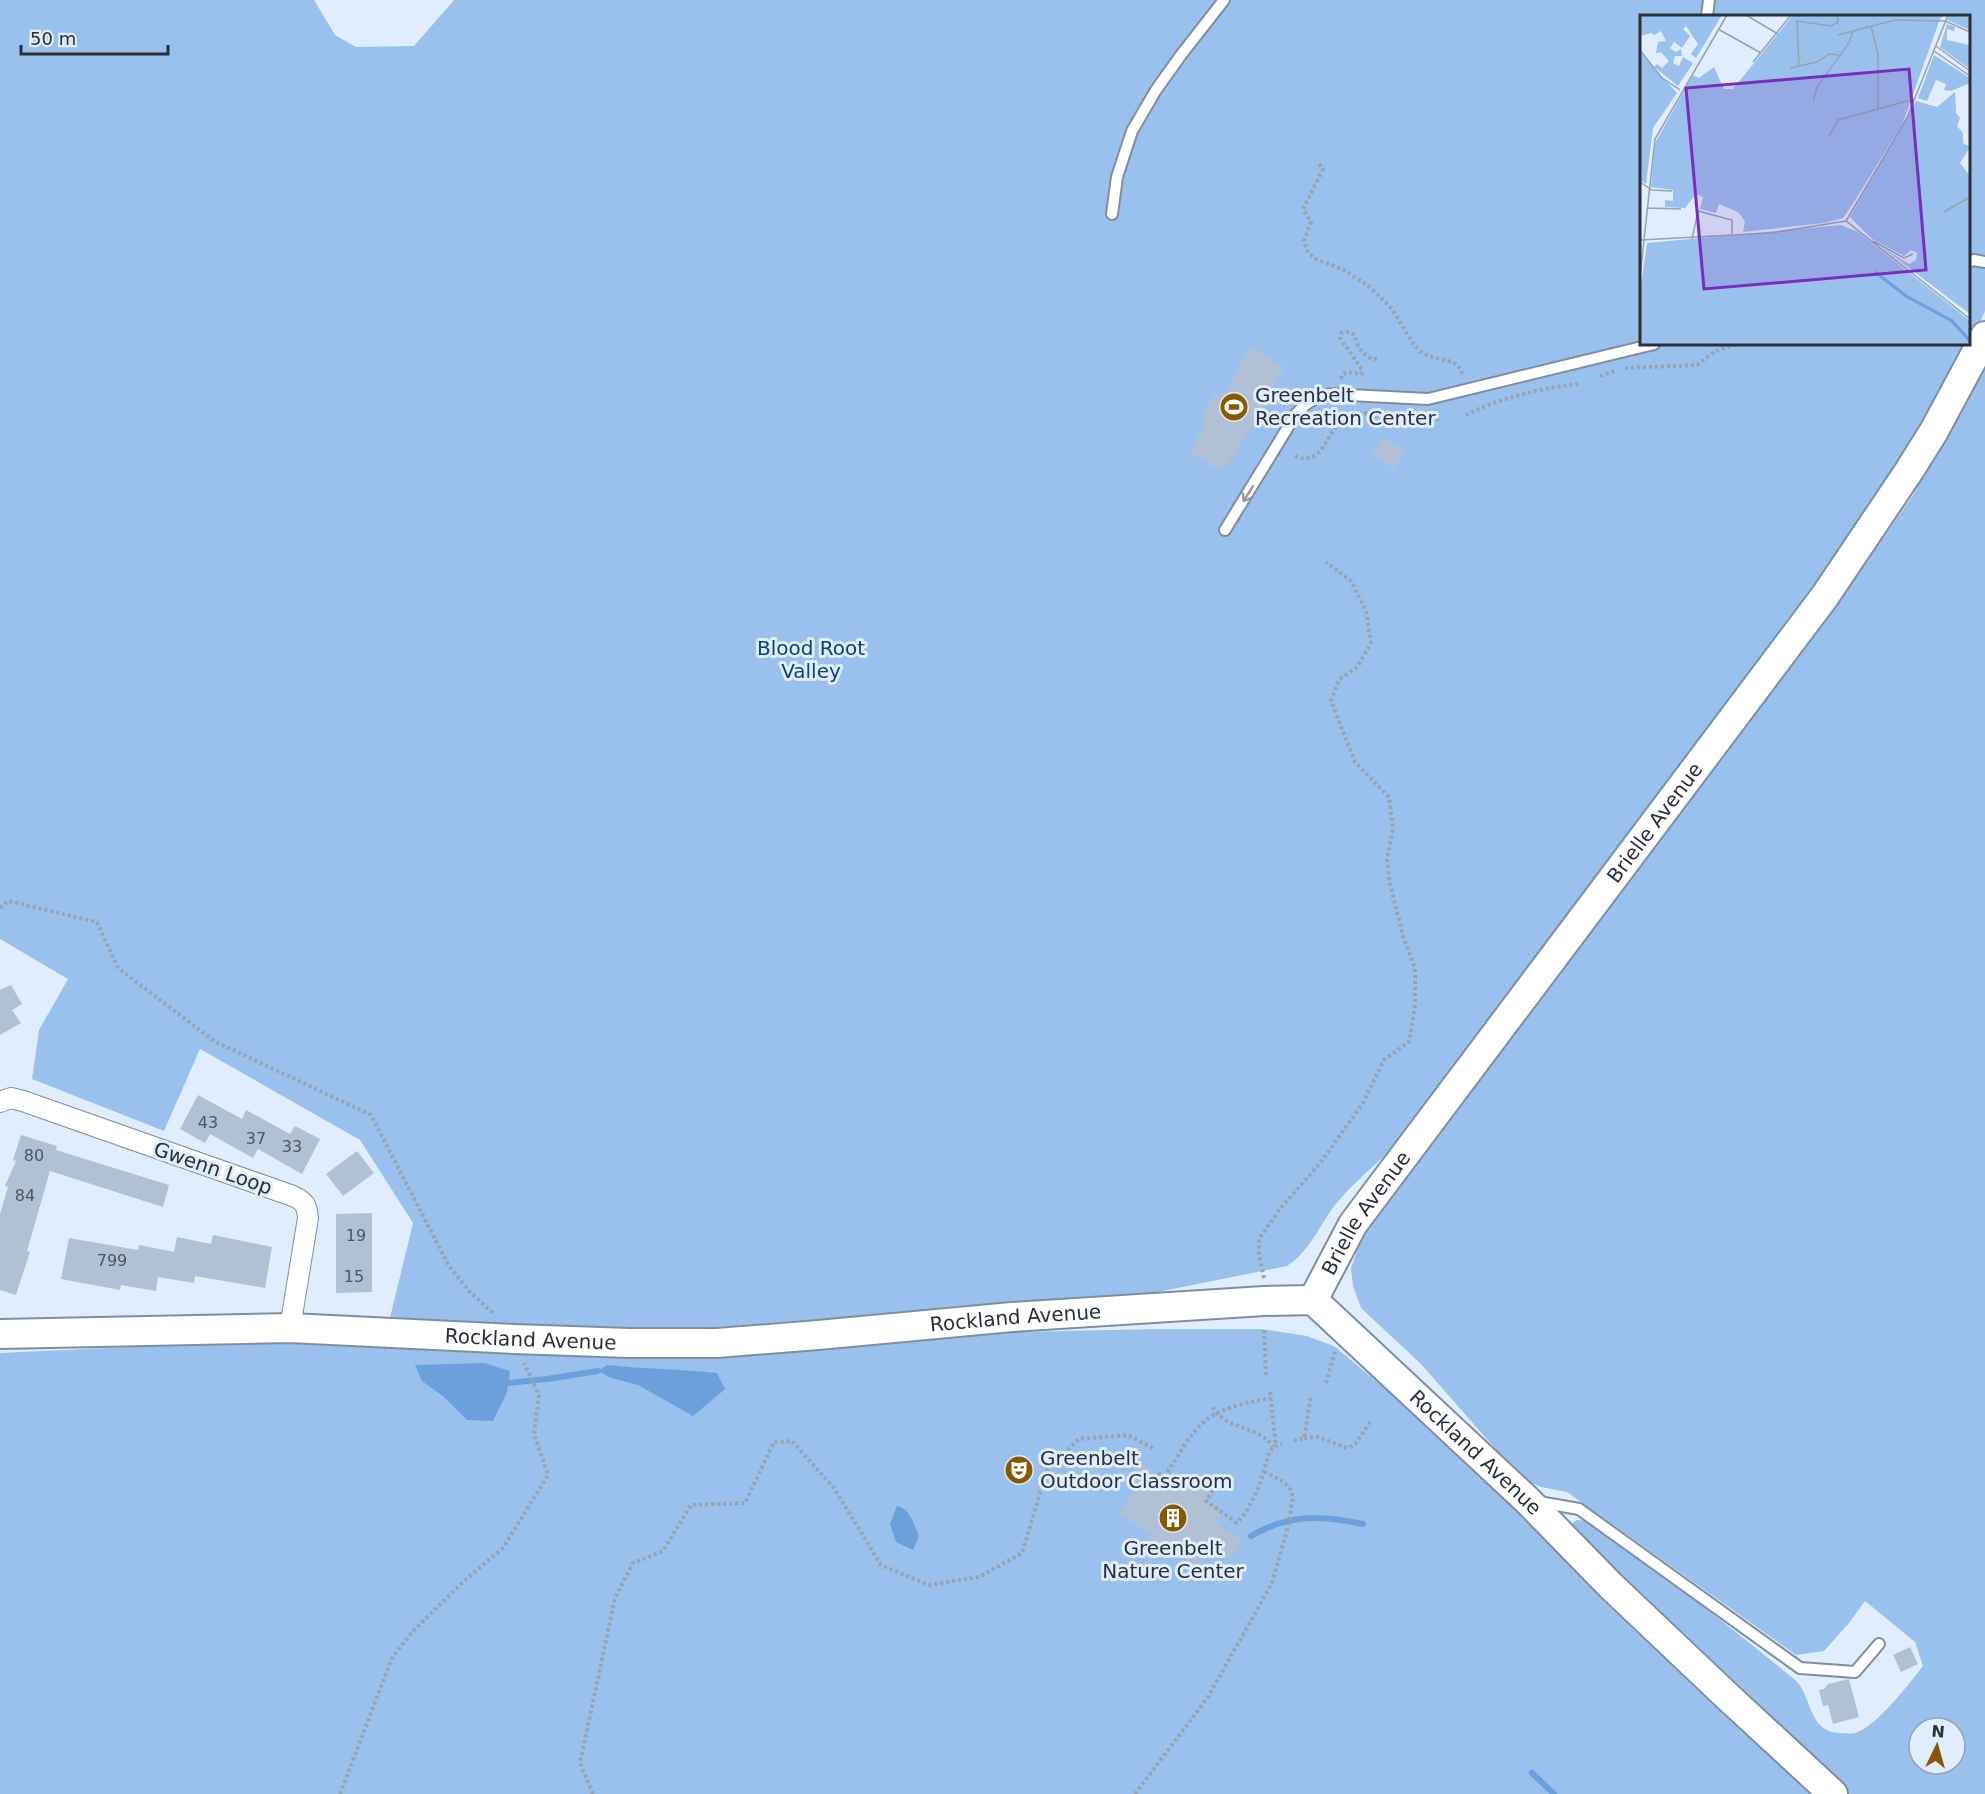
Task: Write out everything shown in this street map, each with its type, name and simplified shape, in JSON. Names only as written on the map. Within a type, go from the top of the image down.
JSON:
[{"type":"street","name":"Brielle Avenue","points":[[1313,1300],[1353,1224],[1825,596],[1922,451],[1985,336]]},
{"type":"street","name":"Gwenn Loop","points":[[0,1102],[11,1098],[23,1101],[304,1201],[308,1209],[308,1218],[290,1328]]},
{"type":"street","name":"Rockland Avenue","points":[[0,1334],[290,1328],[629,1343],[717,1342],[1012,1317],[1313,1300],[1527,1500],[1619,1593],[1833,1794]]},
{"type":"lane","points":[[1112,214],[1117,177],[1132,131],[1156,90],[1224,0]]},
{"type":"lane","points":[[1707,15],[1709,0]]},
{"type":"lane","points":[[1970,261],[1985,262]]},
{"type":"lane","points":[[1225,530],[1296,414],[1307,402],[1320,396],[1330,394],[1428,399],[1650,345]]},
{"type":"lane","points":[[1527,1500],[1579,1509],[1800,1668],[1856,1672],[1879,1644]]},
{"type":"path","points":[[1319,164],[1322,166],[1322,171],[1303,209],[1311,222],[1304,240],[1308,253],[1316,259],[1344,270],[1370,287],[1392,309],[1420,351],[1428,356],[1458,365],[1463,376]]},
{"type":"path","points":[[1341,379],[1342,375],[1347,372],[1362,374],[1363,371],[1340,338],[1341,333],[1353,334],[1357,345],[1371,360],[1379,359]]},
{"type":"path","points":[[1600,376],[1626,368],[1697,365],[1714,351],[1735,345]]},
{"type":"path","points":[[1466,415],[1488,404],[1579,384]]},
{"type":"path","points":[[1295,456],[1305,459],[1316,456],[1340,422],[1351,415],[1371,414],[1423,420],[1439,419]]},
{"type":"path","points":[[1263,1278],[1258,1239],[1339,1137],[1363,1102],[1384,1060],[1409,1042],[1415,1006],[1415,969],[1403,936],[1390,884],[1387,860],[1393,827],[1389,797],[1355,762],[1330,700],[1339,680],[1359,666],[1371,643],[1366,611],[1351,581],[1326,562]]},
{"type":"path","points":[[0,908],[8,901],[97,922],[118,968],[214,1041],[371,1114],[449,1266],[469,1291],[500,1318]]},
{"type":"path","points":[[1264,1330],[1266,1376]]},
{"type":"path","points":[[1326,1383],[1336,1348]]},
{"type":"path","points":[[340,1794],[392,1658],[413,1631],[464,1581],[503,1548],[548,1475],[534,1434],[539,1395],[529,1373]]},
{"type":"path","points":[[1270,1392],[1274,1447]]},
{"type":"path","points":[[1304,1438],[1311,1396]]},
{"type":"path","points":[[1164,1477],[1208,1418],[1253,1401],[1270,1398]]},
{"type":"path","points":[[1213,1407],[1216,1414],[1264,1436],[1274,1447]]},
{"type":"path","points":[[1294,1441],[1318,1437],[1349,1448],[1355,1444],[1371,1421]]},
{"type":"path","points":[[593,1794],[580,1763],[615,1598],[633,1563],[663,1551],[691,1505],[745,1503],[774,1442],[792,1441],[834,1488],[881,1564],[929,1585],[979,1577],[1023,1553],[1047,1470],[1079,1439],[1128,1435],[1153,1448]]},
{"type":"path","points":[[1158,1473],[1181,1489],[1191,1475],[1213,1490],[1206,1501],[1237,1523],[1252,1502],[1269,1453],[1274,1447],[1282,1444]]},
{"type":"path","points":[[1135,1794],[1208,1697],[1248,1630],[1272,1583],[1288,1527],[1293,1497],[1288,1486],[1263,1471]]},
{"type":"green space","name":"Blood Root Valley","points":[[0,0],[314,0],[335,35],[356,47],[414,46],[454,0],[1985,0],[1985,311],[1970,342],[1970,15],[1640,15],[1640,345],[1968,345],[1908,453],[1788,627],[1401,1140],[1348,1190],[1303,1252],[1287,1266],[1113,1301],[793,1321],[660,1332],[390,1318],[413,1223],[360,1140],[200,1049],[164,1131],[32,1079],[39,1030],[68,979],[0,939]]},
{"type":"green space","points":[[1985,362],[1985,1794],[1849,1794],[1589,1546],[1571,1524],[1577,1520],[1588,1521],[1743,1638],[1800,1685],[1818,1723],[1824,1729],[1832,1732],[1855,1733],[1872,1723],[1892,1704],[1923,1666],[1915,1642],[1865,1601],[1824,1651],[1796,1655],[1567,1492],[1529,1482],[1507,1462],[1421,1364],[1361,1308],[1353,1286],[1351,1268],[1360,1243],[1384,1202],[1863,567],[1913,495]]},
{"type":"green space","points":[[1261,1329],[1307,1336],[1334,1346],[1411,1410],[1680,1668],[1818,1794],[0,1794],[0,1353],[192,1344],[877,1343],[1014,1332]]},
{"type":"shaded area","points":[[484,1363],[510,1371],[507,1392],[493,1421],[467,1420],[444,1397],[422,1381],[415,1365]]},
{"type":"shaded area","points":[[607,1365],[717,1373],[725,1389],[693,1416],[638,1385],[611,1378],[598,1371]]},
{"type":"shaded area","points":[[897,1506],[908,1513],[919,1536],[913,1550],[896,1542],[890,1524]]},
{"type":"building","name":"Greenbelt Recreation Center","points":[[1251,347],[1285,367],[1255,417],[1258,419],[1222,472],[1189,452],[1206,423],[1200,419],[1215,394],[1221,397]]},
{"type":"building","points":[[1383,438],[1405,451],[1394,469],[1372,456]]},
{"type":"building","points":[[11,985],[22,1004],[12,1010],[21,1023],[0,1035],[0,990]]},
{"type":"building","points":[[198,1095],[242,1119],[246,1110],[290,1134],[295,1126],[320,1139],[302,1174],[258,1149],[253,1158],[210,1134],[205,1143],[180,1129]]},
{"type":"building","points":[[21,1135],[57,1146],[56,1150],[169,1185],[163,1207],[50,1171],[27,1251],[30,1252],[16,1295],[0,1290],[0,1214],[8,1187],[5,1186],[16,1161],[13,1160]]},
{"type":"building","points":[[357,1151],[374,1173],[343,1196],[326,1174]]},
{"type":"building","points":[[372,1213],[372,1292],[336,1293],[336,1214]]},
{"type":"building","points":[[213,1235],[272,1247],[265,1288],[195,1276],[194,1283],[158,1277],[156,1291],[121,1285],[120,1290],[61,1279],[69,1238],[138,1250],[139,1245],[174,1252],[177,1237],[211,1244]]},
{"type":"building","name":"Greenbelt Nature Center","points":[[1142,1464],[1181,1491],[1190,1476],[1212,1491],[1205,1501],[1223,1514],[1216,1523],[1243,1541],[1230,1559],[1213,1547],[1203,1562],[1191,1564],[1172,1551],[1169,1555],[1147,1540],[1151,1535],[1119,1513],[1137,1487],[1130,1482]]},
{"type":"building","points":[[1910,1647],[1918,1664],[1901,1672],[1893,1655]]},
{"type":"building","points":[[1849,1679],[1859,1717],[1833,1724],[1828,1705],[1823,1706],[1819,1690],[1824,1689],[1828,1684]]},
{"type":"waterway","points":[[508,1383],[598,1371]]},
{"type":"waterway","points":[[1251,1536],[1278,1524],[1305,1518],[1333,1519],[1363,1524]]},
{"type":"waterway","points":[[1532,1773],[1554,1794]]},
{"type":"place","name":"Greenbelt Recreation Center","points":[[1234,407]]},
{"type":"place","name":"Greenbelt Outdoor Classroom","points":[[1019,1470]]},
{"type":"place","name":"Greenbelt Nature Center","points":[[1173,1518]]}]
